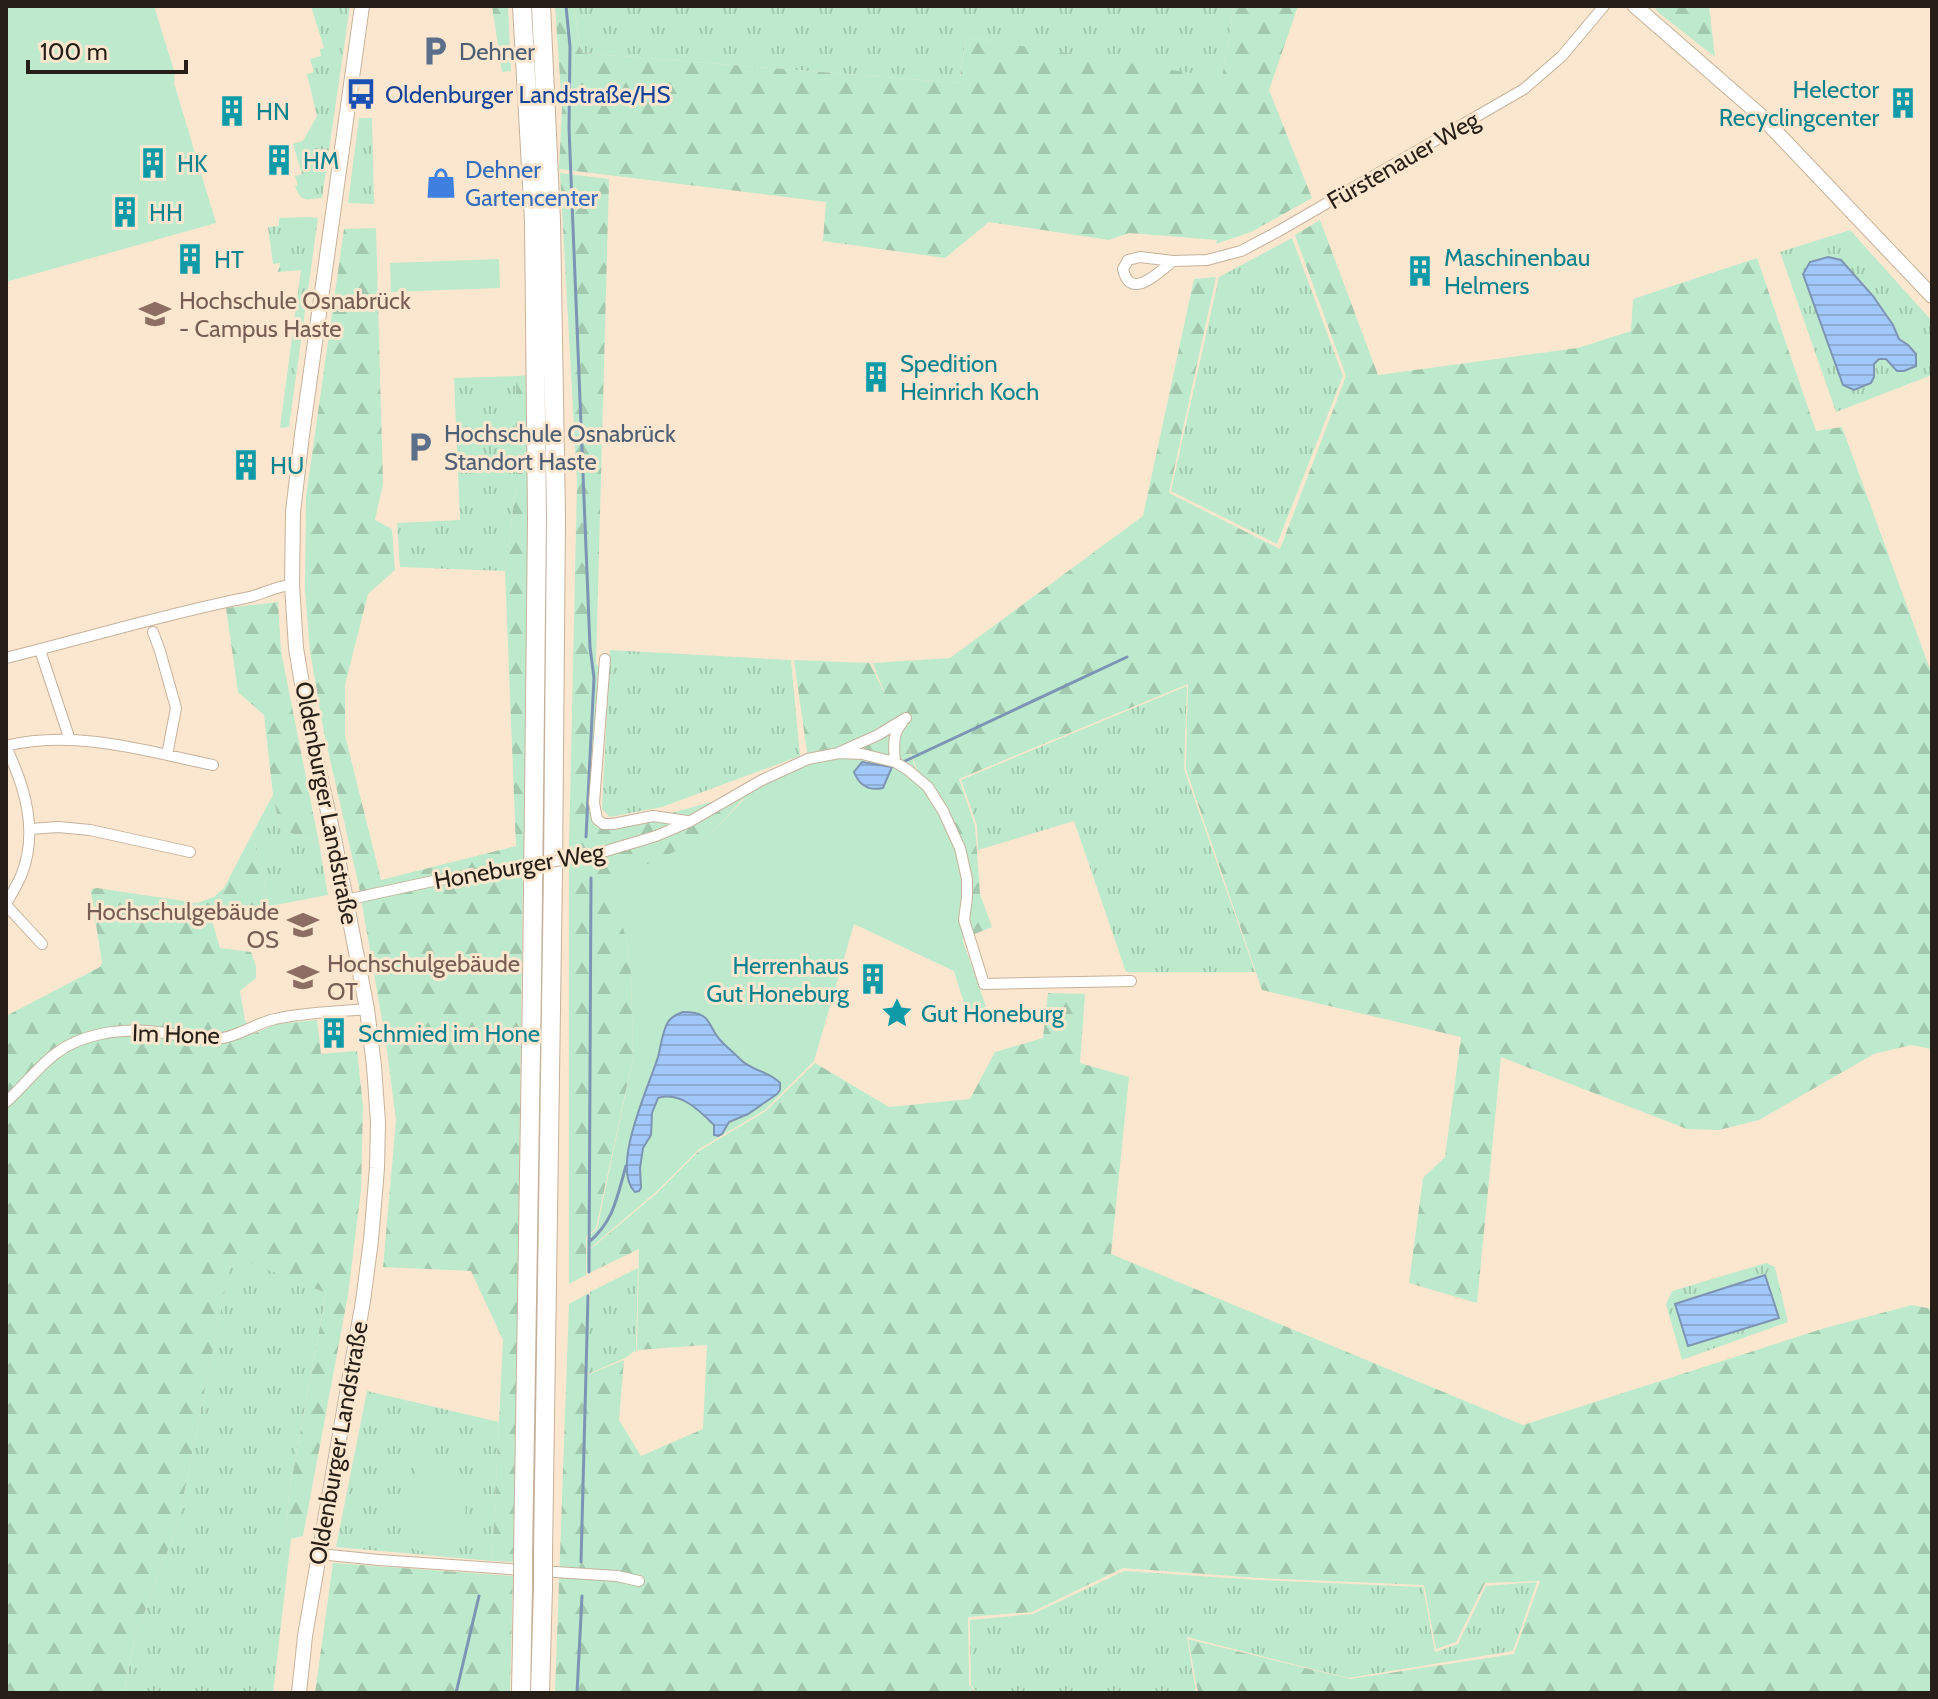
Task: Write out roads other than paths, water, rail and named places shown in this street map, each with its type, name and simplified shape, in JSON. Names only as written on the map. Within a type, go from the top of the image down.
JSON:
[{"type":"highway","points":[[522,6],[534,221],[537,1288],[546,1316],[540,1693]]},
{"type":"highway","points":[[521,1693],[527,1316],[537,1288],[553,871],[556,516],[551,221],[541,6]]},
{"type":"street","name":"Oldenburger Landstraße","points":[[299,1693],[305,1636],[363,1301],[371,1240],[378,1122],[367,1009],[309,726],[296,648],[292,585],[293,512],[300,450],[362,6]]},
{"type":"street","name":"Fürstenauer Weg","points":[[1173,261],[1207,260],[1241,251],[1300,220],[1524,89],[1562,56],[1604,6]]},
{"type":"street","points":[[1635,6],[1760,115],[1932,296]]},
{"type":"street","points":[[6,658],[292,585]]},
{"type":"street","points":[[153,632],[176,708],[167,755]]},
{"type":"street","points":[[40,650],[70,740]]},
{"type":"street","name":"Honeburger Weg","points":[[605,659],[594,803],[597,819],[603,824],[613,824],[653,816],[689,822]]},
{"type":"street","name":"Honeburger Weg","points":[[346,900],[433,881],[596,854],[656,836],[689,822],[808,759],[839,753],[862,754],[897,764],[893,742],[897,728],[906,718],[839,753]]},
{"type":"street","points":[[42,944],[6,904],[21,875],[30,829],[26,798],[6,746],[70,740],[105,742],[213,765]]},
{"type":"street","points":[[897,764],[919,778],[935,797],[960,848],[967,879],[964,920],[984,984],[1131,981]]},
{"type":"street","points":[[30,829],[58,827],[90,830],[190,852]]},
{"type":"street","name":"Im Hone","points":[[6,1102],[57,1053],[85,1038],[110,1032],[141,1031],[220,1038],[278,1018],[367,1009]]},
{"type":"street","points":[[319,1554],[586,1573],[639,1581]]},
{"type":"water","points":[[1828,257],[1841,260],[1873,296],[1899,339],[1916,354],[1916,366],[1897,371],[1886,359],[1879,359],[1874,364],[1871,383],[1854,390],[1843,385],[1803,274],[1810,262]]},
{"type":"water","points":[[862,762],[892,767],[883,788],[869,788],[859,780],[854,772]]},
{"type":"water","points":[[683,1012],[705,1017],[724,1044],[745,1064],[776,1079],[780,1090],[748,1114],[729,1122],[718,1136],[714,1135],[714,1125],[689,1103],[674,1097],[658,1098],[652,1113],[651,1135],[643,1148],[641,1188],[635,1192],[628,1180],[627,1165],[634,1126],[666,1026],[673,1017]]},
{"type":"water","points":[[1765,1275],[1779,1318],[1688,1346],[1675,1304]]},
{"type":"waterway","points":[[566,6],[570,47],[569,128],[590,647],[594,678],[586,837]]},
{"type":"waterway","points":[[903,762],[1127,657]]},
{"type":"waterway","points":[[589,1272],[591,878]]},
{"type":"waterway","points":[[589,1242],[609,1217],[626,1166]]},
{"type":"waterway","points":[[581,1562],[588,1296]]},
{"type":"waterway","points":[[456,1693],[479,1596]]},
{"type":"waterway","points":[[577,1693],[582,1596]]},
{"type":"place","name":"Dehner","points":[[435,51]]},
{"type":"place","name":"Oldenburger Landstraße/HS","points":[[361,94]]},
{"type":"place","name":"Helector Recyclingcenter","points":[[1903,103]]},
{"type":"place","name":"HN","points":[[232,111]]},
{"type":"place","name":"HM","points":[[279,160]]},
{"type":"place","name":"HK","points":[[153,163]]},
{"type":"place","name":"Dehner Gartencenter","points":[[441,183]]},
{"type":"place","name":"HH","points":[[125,212]]},
{"type":"place","name":"HT","points":[[190,259]]},
{"type":"place","name":"Maschinenbau Helmers","points":[[1420,271]]},
{"type":"place","name":"Hochschule Osnabrück - Campus Haste","points":[[155,314]]},
{"type":"place","name":"Spedition Heinrich Koch","points":[[876,377]]},
{"type":"place","name":"Hochschule Osnabrück Standort Haste","points":[[420,447]]},
{"type":"place","name":"HU","points":[[246,465]]},
{"type":"place","name":"Hochschulgebäude OS","points":[[303,925]]},
{"type":"place","name":"Hochschulgebäude OT","points":[[303,977]]},
{"type":"place","name":"Herrenhaus Gut Honeburg","points":[[873,979]]},
{"type":"place","name":"Gut Honeburg","points":[[897,1013]]},
{"type":"place","name":"Schmied im Hone","points":[[334,1033]]}]
